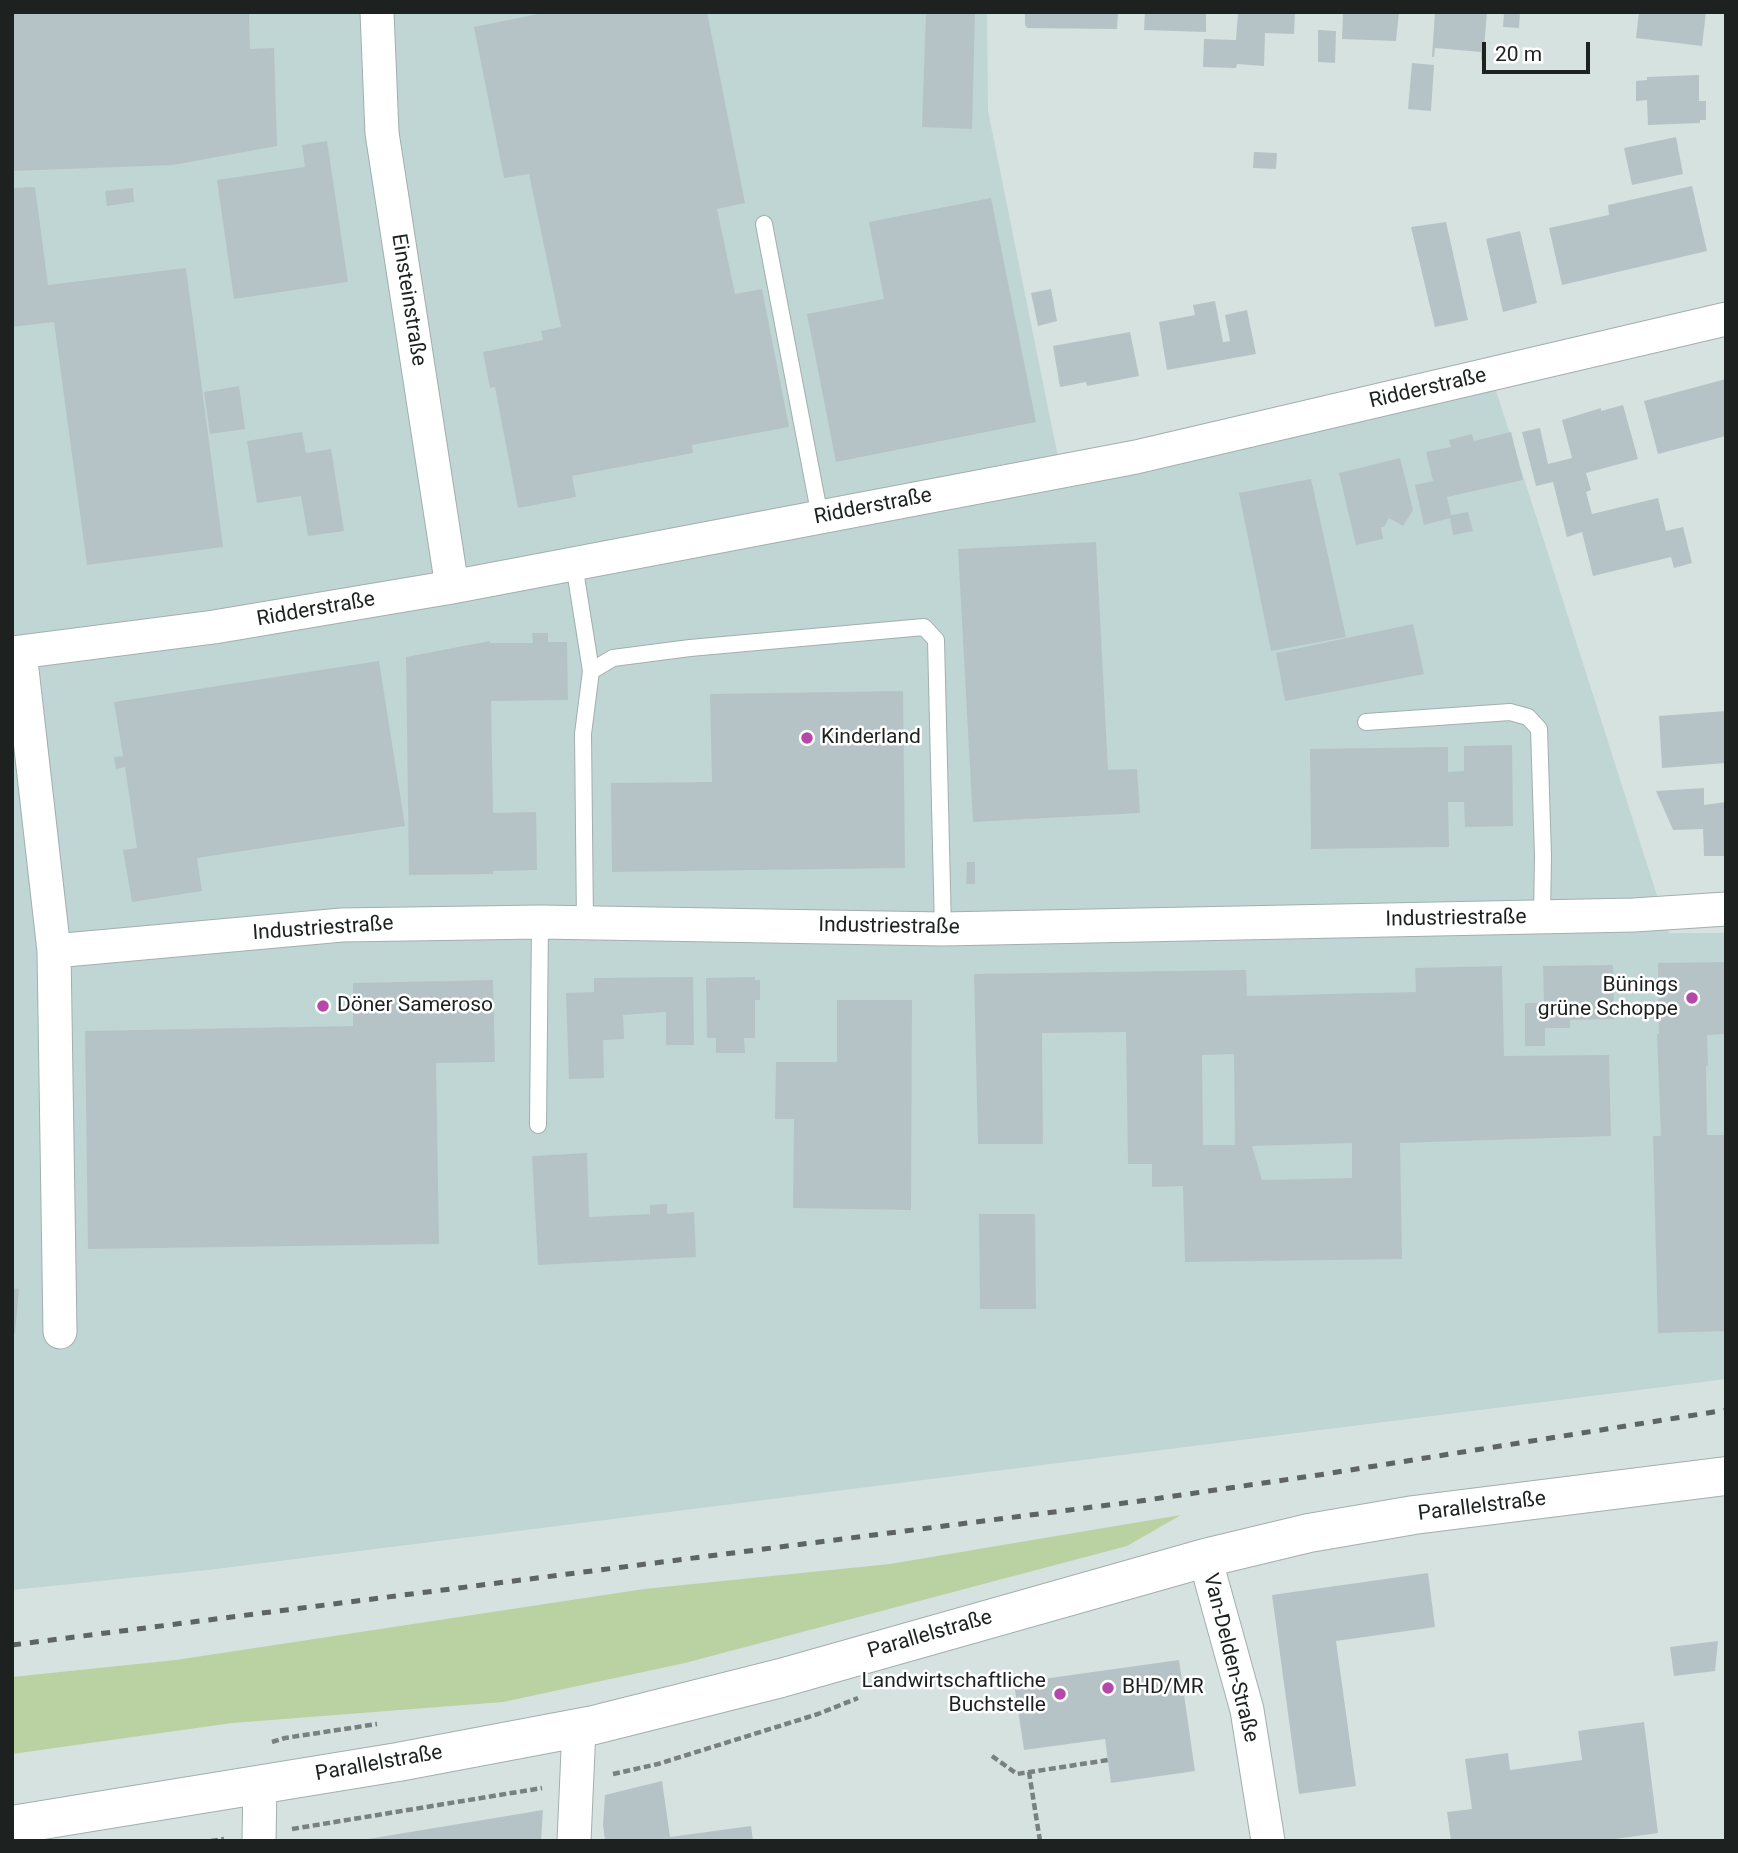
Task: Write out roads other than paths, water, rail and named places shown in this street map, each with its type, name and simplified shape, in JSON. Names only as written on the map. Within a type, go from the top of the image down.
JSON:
[{"type":"main road","name":"Parallelstraße","points":[[12,1825],[398,1762],[579,1728],[781,1678],[1205,1558],[1309,1533],[1414,1515],[1726,1476]]},
{"type":"street","name":"Einsteinstraße","points":[[377,12],[382,134],[452,587]]},
{"type":"street","name":"Ridderstraße","points":[[16,652],[214,628],[452,587],[1136,457],[1726,319]]},
{"type":"street","points":[[16,652],[54,951],[60,1332]]},
{"type":"street","name":"Industriestraße","points":[[54,951],[342,925],[540,922],[943,929],[1634,915],[1726,909]]},
{"type":"street","name":"Van-Delden-Straße","points":[[1205,1558],[1247,1710],[1268,1841]]},
{"type":"street","points":[[574,1841],[579,1728]]},
{"type":"street","points":[[259,1841],[260,1784]]},
{"type":"lane","points":[[764,224],[820,517]]},
{"type":"lane","points":[[574,564],[591,671],[583,734],[585,923]]},
{"type":"lane","points":[[591,671],[613,657],[924,627],[936,640],[943,929]]},
{"type":"lane","points":[[1366,722],[1510,712],[1528,717],[1539,729],[1542,917]]},
{"type":"lane","points":[[538,1125],[540,922]]},
{"type":"railway","points":[[12,1645],[1140,1501],[1726,1410]]},
{"type":"place","name":"Kinderland","points":[[807,738]]},
{"type":"place","name":"Bünings grüne Schoppe","points":[[1692,998]]},
{"type":"place","name":"Döner Sameroso","points":[[323,1006]]},
{"type":"place","name":"BHD/MR","points":[[1108,1688]]},
{"type":"place","name":"Landwirtschaftliche Buchstelle","points":[[1060,1694]]}]
